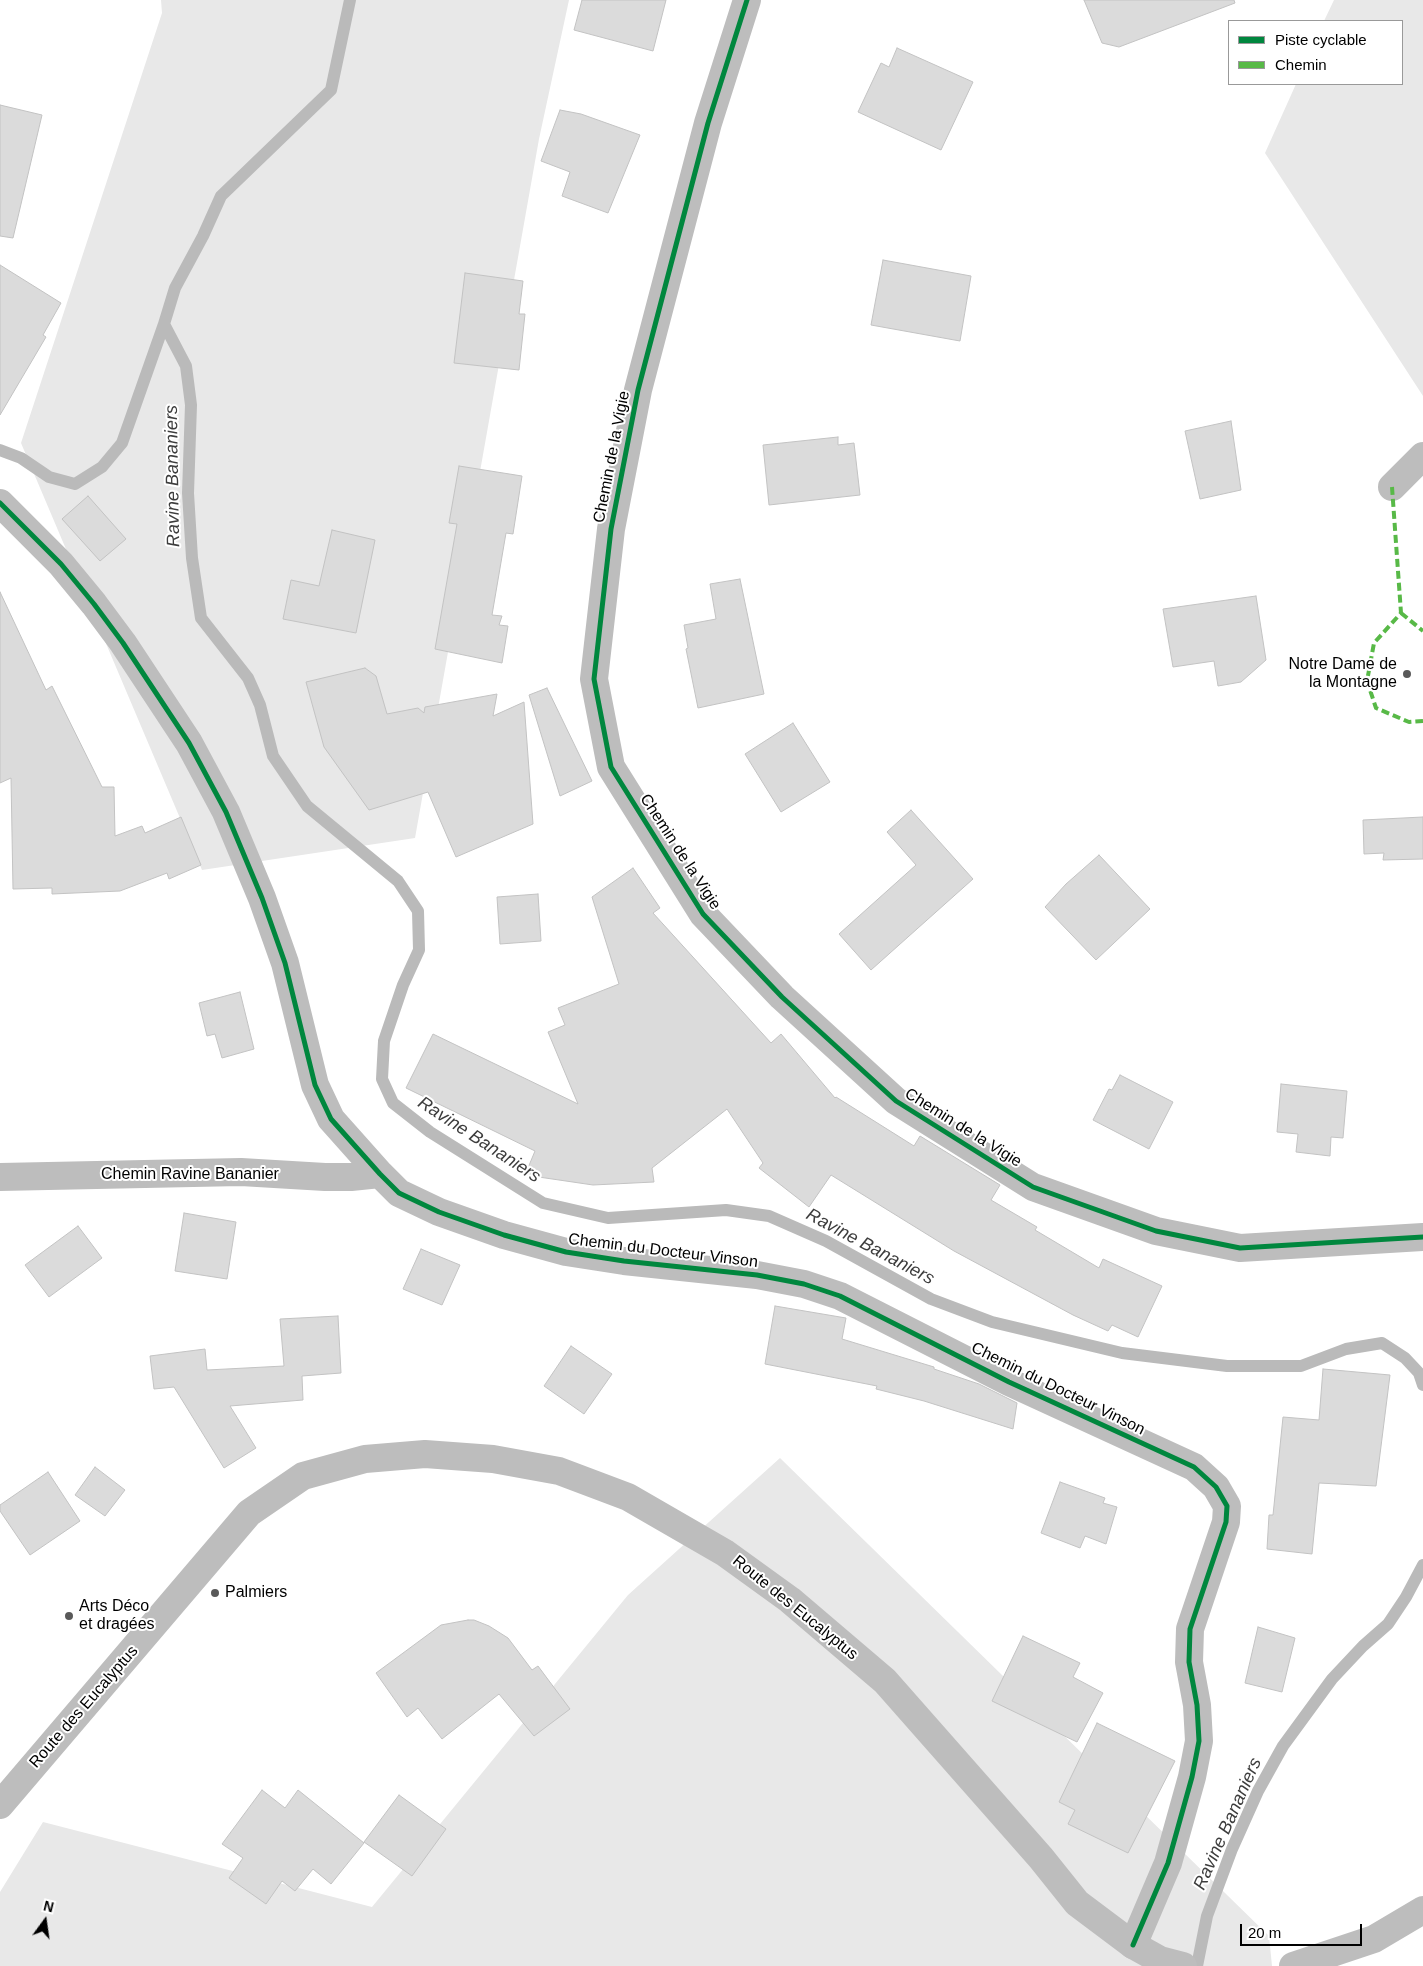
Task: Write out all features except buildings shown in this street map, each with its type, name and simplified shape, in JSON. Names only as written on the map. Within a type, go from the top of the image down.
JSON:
[{"type":"street","name":"Chemin de la Vigie","points":[[747,0],[708,123],[638,390],[611,529],[594,679],[611,767],[703,914],[782,997],[896,1101],[1032,1187],[1156,1231],[1240,1248],[1423,1237]]},
{"type":"street","points":[[1392,487],[1423,456]]},
{"type":"street","name":"Chemin du Docteur Vinson","points":[[0,503],[61,564],[94,604],[123,643],[189,742],[226,812],[262,898],[285,963],[315,1085],[331,1119],[399,1193],[439,1212],[504,1235],[566,1252],[624,1261],[757,1276],[804,1284],[840,1296],[1009,1382],[1194,1467],[1216,1488],[1227,1506],[1226,1522],[1190,1628],[1189,1662],[1196,1705],[1199,1741],[1192,1777],[1168,1862],[1133,1945]]},
{"type":"street","name":"Chemin Ravine Bananier","points":[[0,1177],[241,1172],[325,1178],[380,1174]]},
{"type":"street","name":"Route des Eucalyptus","points":[[0,1805],[249,1514],[295,1481],[303,1476],[365,1459],[425,1454],[493,1459],[559,1471],[628,1497],[726,1553],[790,1600],[885,1681],[1041,1858],[1077,1902],[1133,1945],[1172,1963]]},
{"type":"street","points":[[1293,1966],[1374,1939],[1423,1910]]},
{"type":"shaded area","points":[[161,0],[569,0],[539,139],[415,838],[202,870],[21,443],[162,13]]},
{"type":"shaded area","points":[[1334,0],[1423,0],[1423,396],[1265,153],[1296,85],[1403,85],[1403,20],[1324,20]]},
{"type":"shaded area","points":[[780,1458],[1269,1936],[1272,1966],[0,1966],[0,1892],[43,1822],[372,1907],[628,1595]]},
{"type":"waterway","name":"Ravine Bananiers","points":[[350,0],[331,90],[221,196],[203,236],[175,288],[164,324],[186,366],[191,405],[188,493],[192,558],[201,618],[248,678],[260,705],[273,756],[307,806],[398,881],[418,911],[419,950],[403,985],[384,1041],[382,1079],[393,1103],[430,1132],[543,1203],[608,1218],[726,1210],[769,1216],[826,1241],[931,1299],[992,1322],[1122,1353],[1227,1366],[1301,1366],[1346,1349],[1382,1343],[1405,1358],[1419,1373],[1423,1385]]},
{"type":"waterway","points":[[0,450],[21,458],[49,477],[75,484],[102,467],[122,443],[164,324]]},
{"type":"waterway","name":"Ravine Bananiers","points":[[1197,1966],[1207,1916],[1232,1849],[1258,1791],[1283,1746],[1332,1679],[1363,1646],[1388,1624],[1406,1597],[1423,1565]]},
{"type":"marked path","points":[[1392,487],[1401,613],[1374,643],[1367,681],[1376,708],[1409,722],[1423,721]]},
{"type":"marked path","points":[[1401,613],[1423,631]]},
{"type":"cycle path","points":[[747,0],[708,123],[638,390],[611,529],[594,679],[611,767],[703,914],[782,997],[896,1101],[1033,1187],[1156,1231],[1240,1248],[1423,1237]]},
{"type":"cycle path","points":[[0,503],[61,564],[94,604],[123,643],[189,743],[226,812],[262,898],[285,963],[315,1085],[331,1119],[399,1193],[439,1212],[504,1235],[566,1252],[624,1261],[757,1275],[804,1284],[840,1296],[1009,1382],[1194,1467],[1216,1487],[1227,1506],[1226,1522],[1190,1629],[1189,1662],[1197,1705],[1199,1741],[1192,1777],[1168,1863],[1133,1945]]},
{"type":"place","name":"Notre Dame de la Montagne","points":[[1407,674]]},
{"type":"place","name":"Palmiers","points":[[215,1593]]},
{"type":"place","name":"Arts Déco et dragées","points":[[69,1616]]}]
